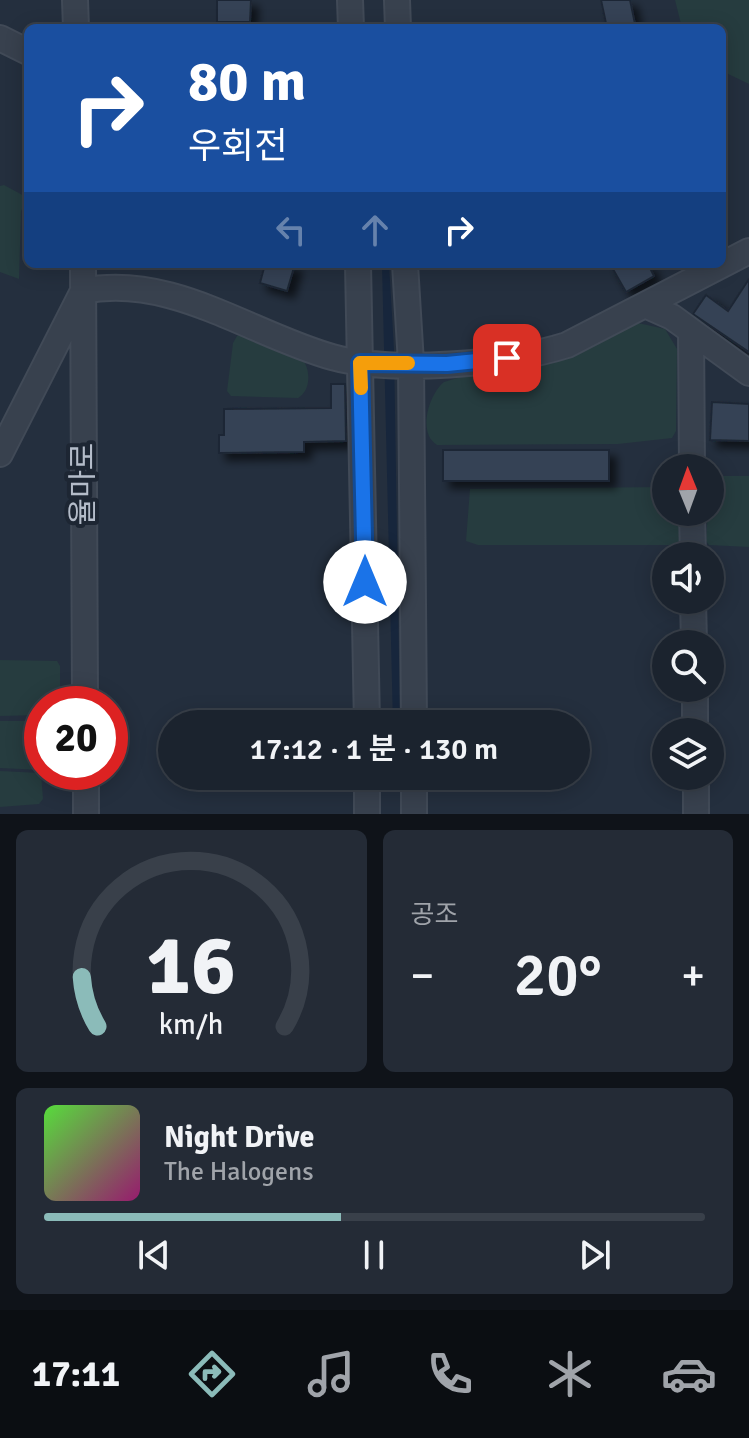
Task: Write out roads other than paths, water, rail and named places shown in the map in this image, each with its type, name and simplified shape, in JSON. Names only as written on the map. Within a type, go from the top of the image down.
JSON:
[{"type":"street","points":[[75,0],[76,24]]},
{"type":"street","points":[[350,0],[351,24]]},
{"type":"street","points":[[397,0],[398,24]]},
{"type":"street","points":[[0,38],[24,50]]},
{"type":"street","points":[[726,263],[749,251]]},
{"type":"street","name":"율마로","points":[[83,268],[85,686]]},
{"type":"street","points":[[358,268],[363,364],[367,710]]},
{"type":"street","points":[[405,268],[411,363],[414,710]]},
{"type":"street","points":[[0,454],[83,291],[109,286],[146,289],[231,317],[309,349],[363,364],[447,364],[538,354],[567,345],[716,268]]},
{"type":"street","points":[[645,305],[691,331],[749,373]]},
{"type":"street","points":[[691,331],[692,454]]},
{"type":"street","points":[[86,790],[86,814]]},
{"type":"street","points":[[367,790],[367,814]]},
{"type":"street","points":[[414,790],[414,814]]},
{"type":"street","points":[[696,790],[696,814]]},
{"type":"water","points":[[382,268],[389,268],[394,350],[400,710],[393,710]]}]
